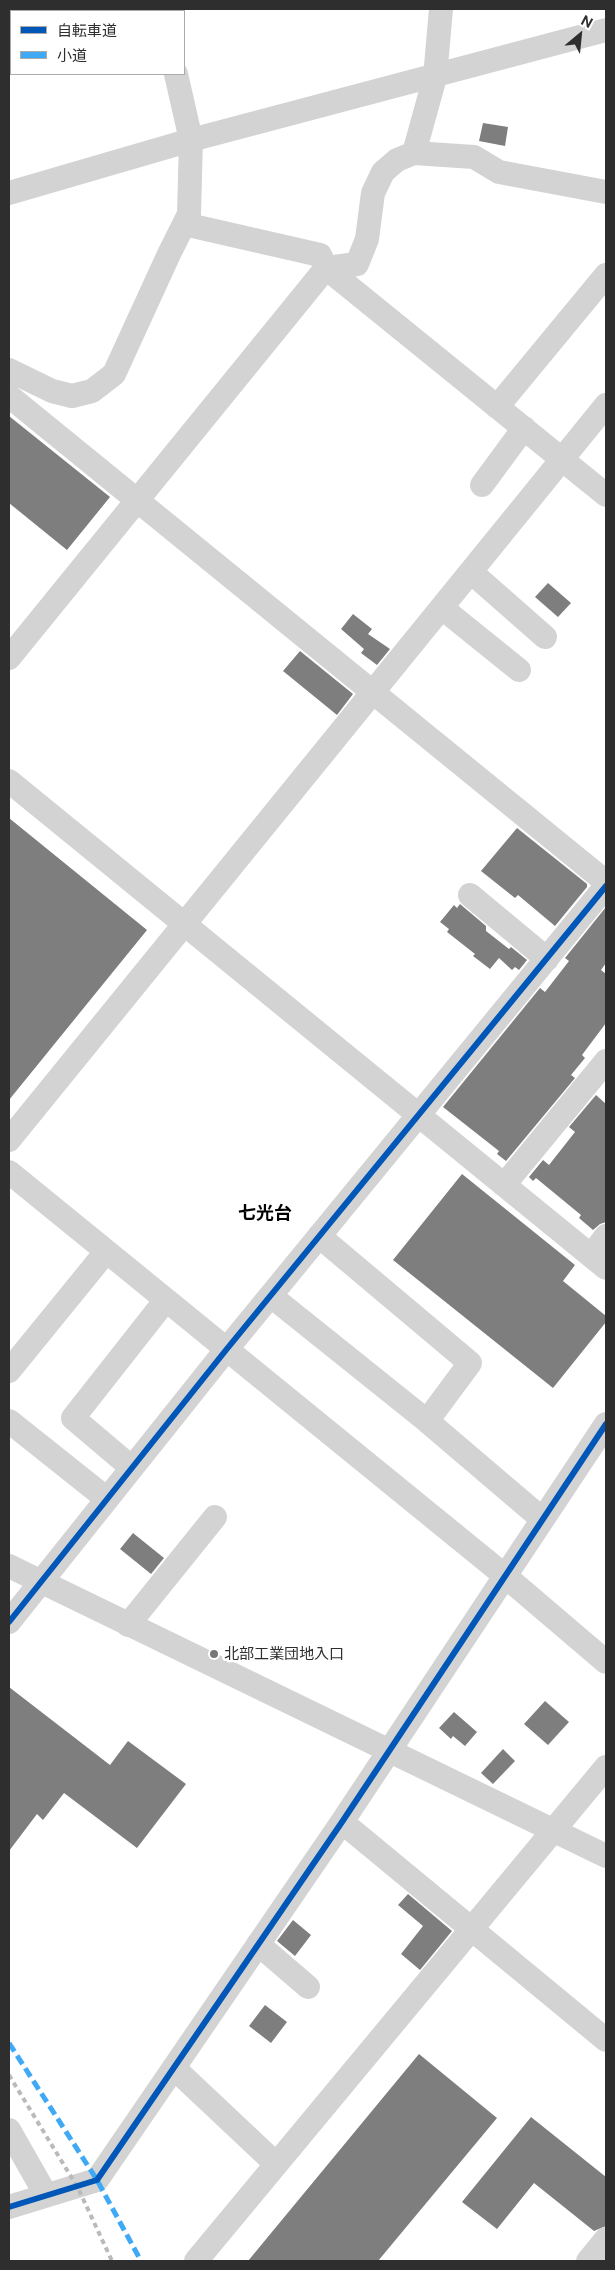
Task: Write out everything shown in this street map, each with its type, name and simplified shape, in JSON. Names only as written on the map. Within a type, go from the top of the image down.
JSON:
[{"type":"street","points":[[414,153],[434,77],[441,9]]},
{"type":"street","points":[[9,193],[192,140],[606,30]]},
{"type":"street","points":[[9,370],[52,391],[72,396],[92,391],[114,374],[189,214],[192,140],[176,75]]},
{"type":"street","points":[[9,658],[326,268],[357,264],[367,239],[373,194],[383,172],[397,160],[414,153],[474,158],[499,172],[606,192]]},
{"type":"street","points":[[184,224],[320,255],[326,268],[606,495]]},
{"type":"street","points":[[497,407],[606,275]]},
{"type":"street","points":[[9,396],[606,882]]},
{"type":"street","points":[[9,1140],[373,694],[561,458],[606,405]]},
{"type":"street","points":[[482,484],[524,428]]},
{"type":"street","points":[[470,572],[544,637]]},
{"type":"street","points":[[442,608],[519,670]]},
{"type":"street","points":[[9,781],[184,926],[598,1262],[606,1236]]},
{"type":"street","points":[[9,1622],[226,1350],[606,886]]},
{"type":"street","points":[[470,895],[547,959]]},
{"type":"street","points":[[504,1185],[606,1061]]},
{"type":"street","points":[[9,1172],[105,1253],[504,1575],[606,1662]]},
{"type":"street","points":[[320,1236],[470,1363],[427,1421]]},
{"type":"street","points":[[9,1371],[105,1253]]},
{"type":"street","points":[[270,1296],[427,1421],[542,1519]]},
{"type":"street","points":[[132,1468],[74,1418],[165,1301]]},
{"type":"street","points":[[9,1422],[107,1500]]},
{"type":"street","points":[[9,2207],[97,2180],[342,1822],[504,1575],[606,1424]]},
{"type":"street","points":[[128,1625],[215,1517]]},
{"type":"street","points":[[9,1566],[40,1583],[606,1856]]},
{"type":"street","points":[[196,2261],[470,1928],[554,1831],[606,1767]]},
{"type":"street","points":[[342,1822],[606,2040]]},
{"type":"street","points":[[258,1944],[308,1987]]},
{"type":"street","points":[[174,2068],[276,2164]]},
{"type":"street","points":[[9,2130],[46,2196]]},
{"type":"street","points":[[588,2261],[606,2239]]},
{"type":"building","points":[[483,123],[508,127],[505,146],[479,141]]},
{"type":"building","points":[[9,416],[110,497],[67,550],[9,503]]},
{"type":"building","points":[[548,583],[571,603],[558,617],[535,597]]},
{"type":"building","points":[[353,614],[372,629],[368,634],[390,649],[377,665],[361,653],[364,649],[341,629]]},
{"type":"building","points":[[300,651],[353,694],[337,715],[283,671]]},
{"type":"building","points":[[9,818],[147,930],[9,1100]]},
{"type":"building","points":[[517,828],[587,884],[587,887],[555,926],[518,895],[515,898],[481,871]]},
{"type":"building","points":[[460,904],[486,926],[486,931],[527,960],[519,970],[515,967],[512,970],[499,958],[490,969],[473,956],[475,954],[447,932],[449,929],[440,922],[454,905],[457,908]]},
{"type":"building","points":[[606,907],[606,963],[601,970],[606,974],[606,1023],[582,1055],[585,1058],[571,1075],[575,1078],[506,1161],[497,1154],[499,1151],[443,1107],[540,988],[545,992],[569,961],[565,958]]},
{"type":"building","points":[[596,1095],[606,1104],[606,1222],[593,1230],[579,1218],[581,1215],[536,1178],[533,1181],[529,1177],[543,1160],[549,1165],[575,1132],[569,1127]]},
{"type":"building","points":[[462,1174],[575,1265],[563,1281],[606,1316],[606,1322],[553,1388],[393,1260]]},
{"type":"building","points":[[133,1533],[164,1558],[151,1574],[120,1549]]},
{"type":"building","points":[[9,1687],[110,1765],[128,1741],[186,1784],[137,1848],[64,1793],[43,1820],[37,1814],[9,1851]]},
{"type":"building","points":[[545,1701],[569,1722],[548,1745],[524,1724]]},
{"type":"building","points":[[454,1712],[477,1732],[465,1746],[453,1736],[451,1739],[439,1728]]},
{"type":"building","points":[[503,1749],[515,1761],[493,1784],[481,1773]]},
{"type":"building","points":[[408,1894],[452,1931],[420,1970],[401,1954],[423,1926],[398,1905]]},
{"type":"building","points":[[293,1920],[311,1935],[295,1956],[277,1941]]},
{"type":"building","points":[[265,2005],[287,2022],[271,2043],[249,2026]]},
{"type":"building","points":[[419,2054],[497,2118],[378,2261],[248,2261]]},
{"type":"building","points":[[531,2117],[606,2177],[606,2226],[594,2231],[534,2183],[497,2229],[462,2202]]},
{"type":"railway","points":[[9,2075],[78,2188],[112,2261]]},
{"type":"marked path","points":[[9,2043],[97,2180],[141,2261]]},
{"type":"cycle path","points":[[9,1622],[226,1350],[606,886]]},
{"type":"cycle path","points":[[9,2207],[97,2180],[342,1822],[606,1424]]},
{"type":"place","name":"北部工業団地入口","points":[[214,1654]]},
{"type":"district","name":"七光台","points":[[265,1213]]}]
